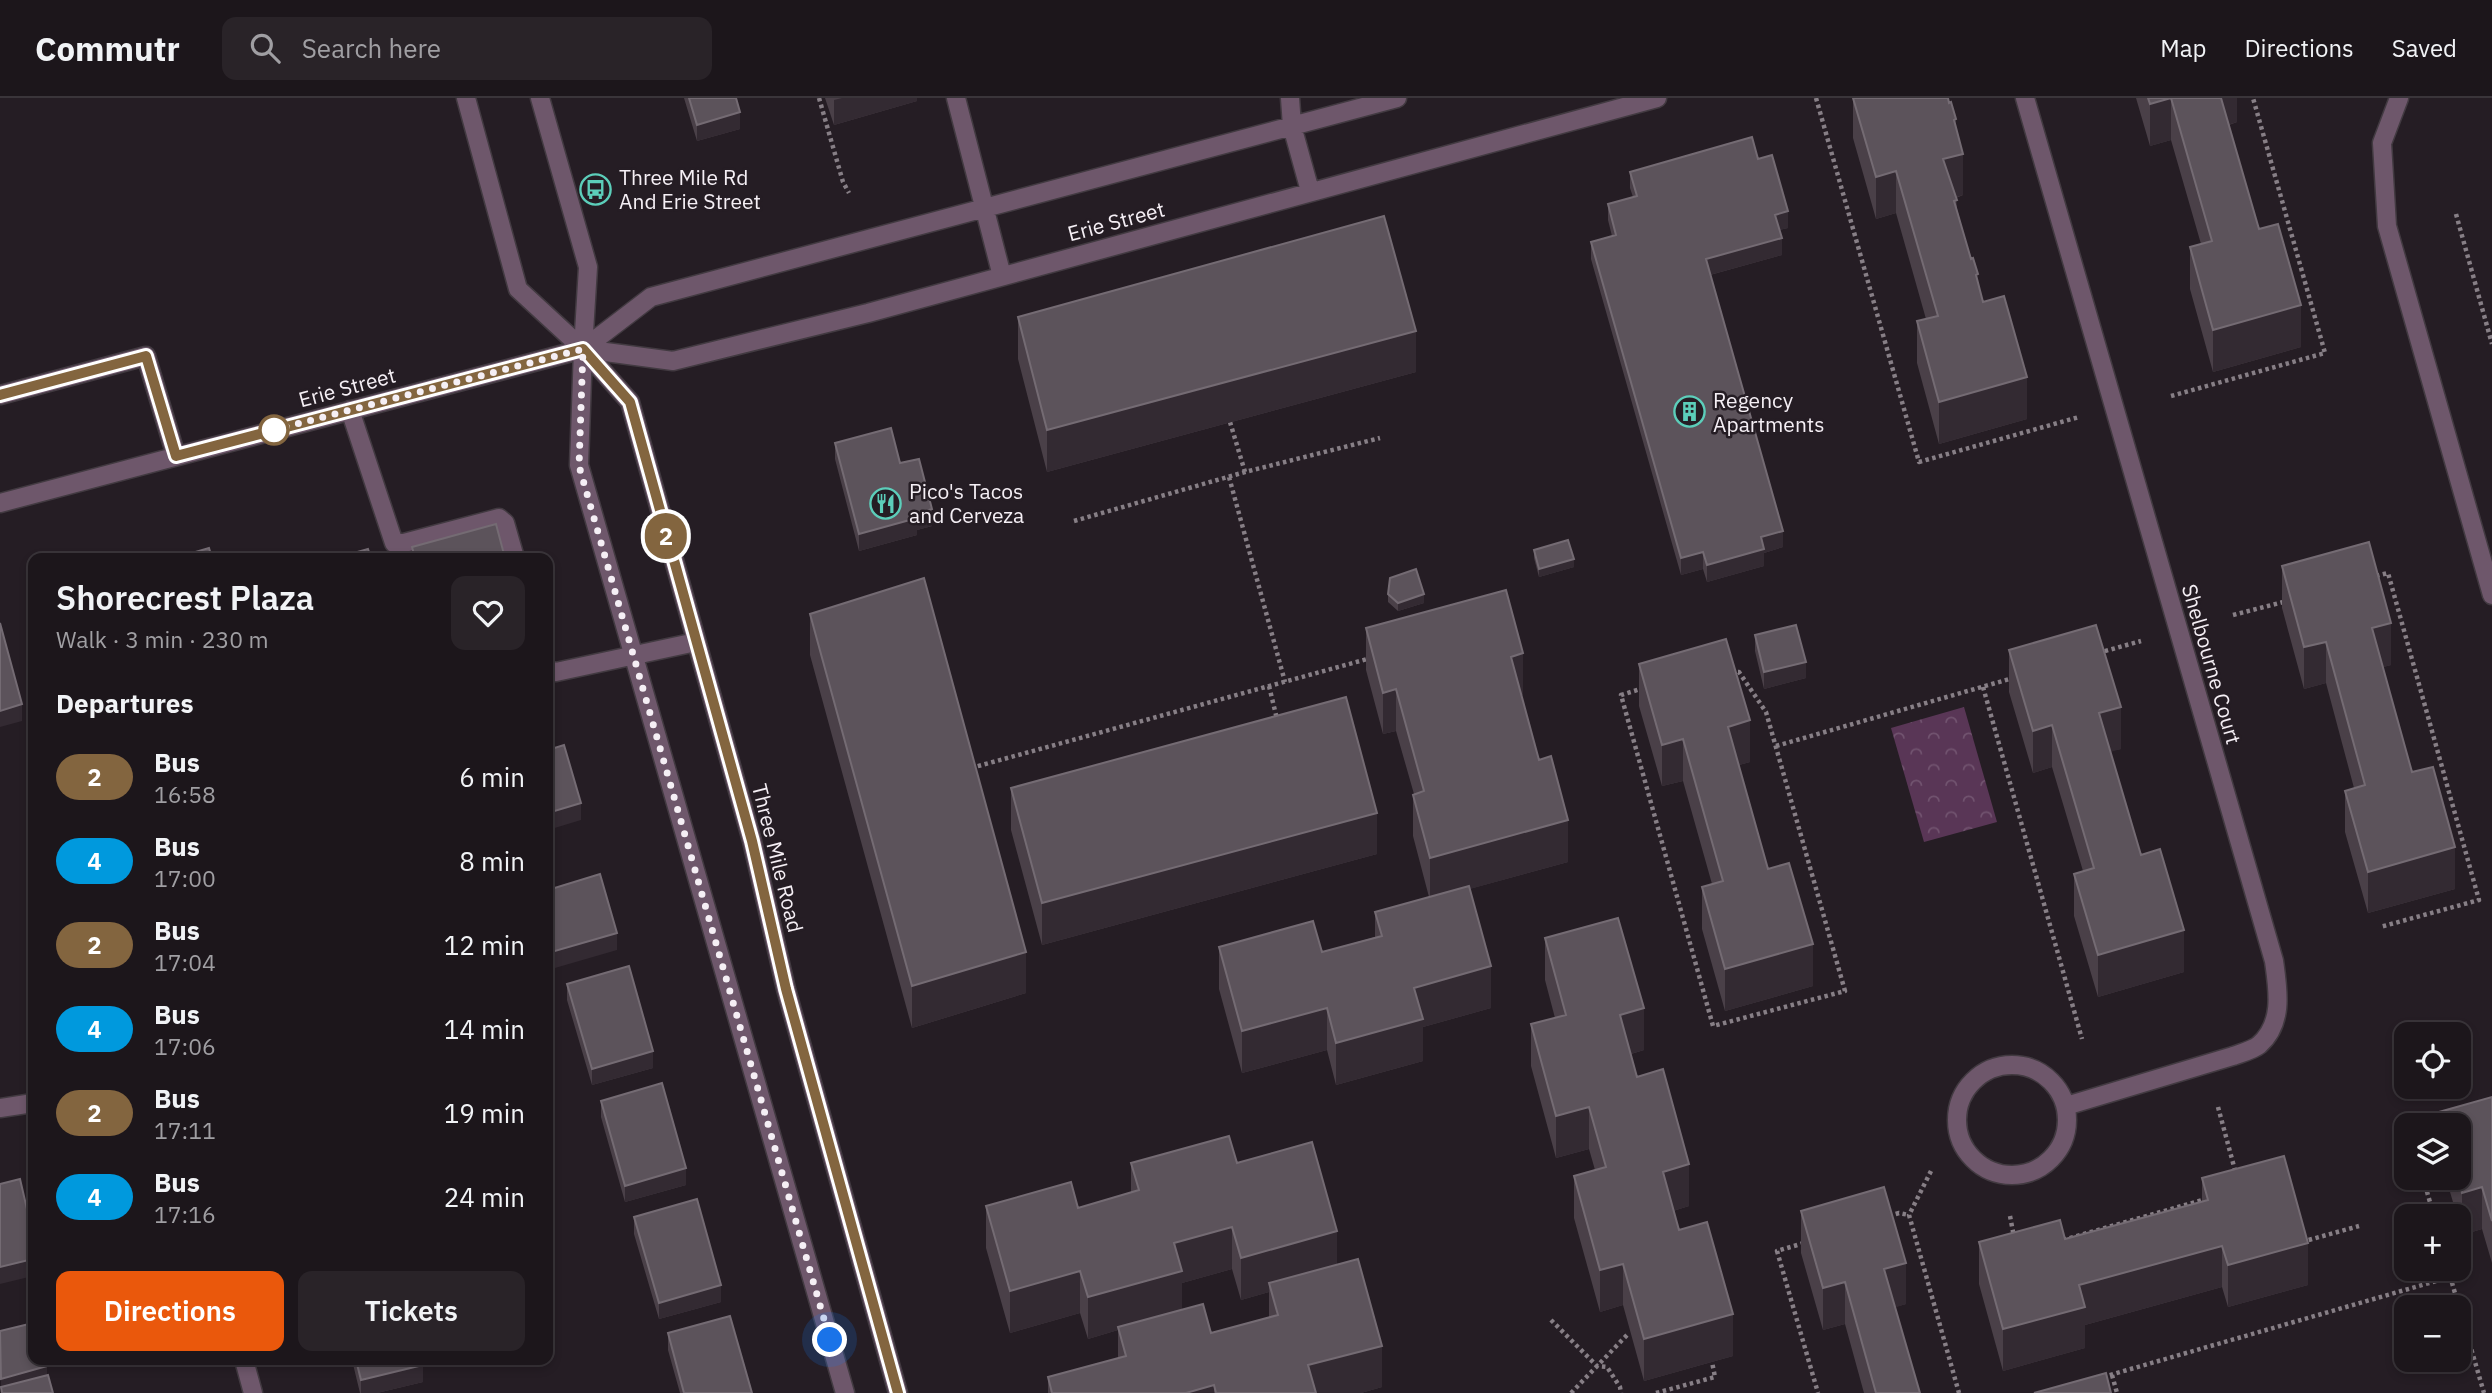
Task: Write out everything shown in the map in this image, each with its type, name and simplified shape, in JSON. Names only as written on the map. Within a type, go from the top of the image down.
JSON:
[{"type":"street","name":"Three Mile Road","points":[[466,98],[518,289],[583,349],[630,402],[752,841],[793,1014],[898,1393]]},
{"type":"street","points":[[540,98],[588,267],[579,466],[845,1393]]},
{"type":"street","points":[[956,98],[1002,276]]},
{"type":"street","points":[[1290,98],[1292,126],[1310,191]]},
{"type":"street","name":"Erie Street","points":[[583,349],[651,297],[1396,98]]},
{"type":"street","name":"Erie Street","points":[[0,502],[583,349],[673,361],[868,313],[1657,98]]},
{"type":"street","name":"Shelbourne Court","points":[[2025,98],[2274,961],[2278,991],[2275,1026],[2258,1046],[2066,1106]]},
{"type":"street","points":[[2399,98],[2382,143],[2387,226],[2492,595]]},
{"type":"street","points":[[0,395],[146,356],[176,456]]},
{"type":"street","points":[[351,410],[394,543],[404,543],[499,518],[505,523],[513,553]]},
{"type":"street","points":[[553,671],[696,642]]},
{"type":"street","points":[[2009,1065],[2028,1066],[2045,1075],[2058,1089],[2066,1106],[2068,1124],[2064,1142],[2054,1157],[2041,1169],[2024,1175],[2006,1176],[1981,1166],[1963,1146],[1958,1130],[1958,1111],[1964,1094],[1974,1080],[1990,1069],[2009,1065]]},
{"type":"street","points":[[0,1108],[28,1104]]},
{"type":"street","points":[[245,1365],[253,1393]]},
{"type":"path","points":[[819,98],[843,182],[849,193]]},
{"type":"path","points":[[1815,98],[1919,462],[2079,417]]},
{"type":"path","points":[[2171,396],[2325,353],[2253,98]]},
{"type":"path","points":[[2456,214],[2492,344]]},
{"type":"path","points":[[1230,422],[1245,472]]},
{"type":"path","points":[[1074,521],[1245,472],[1380,438]]},
{"type":"path","points":[[1229,477],[1285,682]]},
{"type":"path","points":[[2375,576],[2388,573],[2479,900],[2380,928]]},
{"type":"path","points":[[2233,615],[2298,598]]},
{"type":"path","points":[[2089,656],[2141,641]]},
{"type":"path","points":[[965,770],[1374,657]]},
{"type":"path","points":[[1696,672],[1739,673],[1766,712],[1776,746],[1845,991],[1713,1026],[1620,695],[1696,672]]},
{"type":"path","points":[[1776,746],[2022,675]]},
{"type":"path","points":[[1269,686],[1277,721]]},
{"type":"path","points":[[1983,687],[2082,1039]]},
{"type":"path","points":[[2218,1107],[2237,1177]]},
{"type":"path","points":[[1931,1171],[1909,1215],[1959,1393]]},
{"type":"path","points":[[2057,1241],[2214,1196]]},
{"type":"path","points":[[1887,1217],[1899,1213],[1909,1215]]},
{"type":"path","points":[[2010,1216],[2015,1240]]},
{"type":"path","points":[[2301,1228],[2305,1241],[2360,1226]]},
{"type":"path","points":[[1814,1240],[1777,1251],[1818,1393]]},
{"type":"path","points":[[2099,1378],[2436,1281]]},
{"type":"path","points":[[2451,1281],[2484,1393]]},
{"type":"path","points":[[1551,1320],[1597,1366],[1607,1367],[1621,1393]]},
{"type":"path","points":[[1571,1393],[1628,1334]]},
{"type":"path","points":[[1656,1393],[1715,1377],[1712,1362]]},
{"type":"path","points":[[2112,1375],[2117,1393]]},
{"type":"green space","points":[[1964,707],[1997,822],[1924,842],[1891,728]]},
{"type":"building","points":[[689,98],[736,98],[740,112],[697,125]]},
{"type":"building","points":[[1853,98],[1948,98],[1949,103],[1951,102],[1963,154],[1943,159],[1957,200],[1954,201],[1978,274],[1976,275],[1983,302],[2004,296],[2027,377],[1939,402],[1917,321],[1938,316],[1896,171],[1876,177]]},
{"type":"building","points":[[2148,98],[2171,98],[2150,104]]},
{"type":"building","points":[[2171,98],[2221,98],[2259,229],[2278,224],[2301,305],[2213,330],[2190,247],[2212,241]]},
{"type":"building","name":"Regency Apartments","points":[[1752,137],[1758,159],[1772,155],[1788,211],[1775,215],[1782,238],[1706,259],[1783,531],[1761,537],[1764,549],[1707,565],[1703,552],[1681,558],[1591,242],[1616,235],[1608,204],[1637,196],[1630,172]]},
{"type":"building","points":[[1384,216],[1416,331],[1047,430],[1018,317]]},
{"type":"building","name":"Pico's Tacos and Cerveza","points":[[891,428],[900,463],[919,459],[932,509],[916,514],[917,518],[859,534],[835,443]]},
{"type":"building","points":[[496,524],[504,553],[414,553],[412,547]]},
{"type":"building","points":[[1568,540],[1574,559],[1539,569],[1534,550]]},
{"type":"building","points":[[2369,542],[2391,623],[2372,628],[2412,772],[2433,767],[2455,847],[2368,872],[2345,791],[2365,785],[2326,642],[2304,647],[2282,566]]},
{"type":"building","points":[[209,548],[210,553],[192,553]]},
{"type":"building","points":[[368,549],[369,553],[354,553]]},
{"type":"building","points":[[1416,569],[1424,594],[1398,603],[1388,594],[1390,578]]},
{"type":"building","points":[[924,578],[1026,952],[912,986],[810,614]]},
{"type":"building","points":[[1506,590],[1523,653],[1511,657],[1539,760],[1551,756],[1568,820],[1430,858],[1413,795],[1424,791],[1396,689],[1383,693],[1366,628]]},
{"type":"building","points":[[0,623],[22,704],[0,711]]},
{"type":"building","points":[[1796,625],[1806,662],[1764,672],[1755,635]]},
{"type":"building","points":[[2096,625],[2121,707],[2099,713],[2141,855],[2160,849],[2184,930],[2098,955],[2074,874],[2094,868],[2052,725],[2033,731],[2009,650]]},
{"type":"building","points":[[1726,639],[1750,720],[1728,727],[1768,869],[1789,863],[1813,944],[1725,969],[1702,887],[1723,881],[1683,739],[1662,745],[1639,664]]},
{"type":"building","points":[[1346,697],[1377,813],[1042,903],[1011,788]]},
{"type":"building","points":[[564,745],[581,803],[553,811],[553,748]]},
{"type":"building","points":[[600,874],[617,933],[553,952],[553,888]]},
{"type":"building","points":[[1469,886],[1491,966],[1414,988],[1423,1019],[1336,1043],[1327,1008],[1242,1031],[1219,947],[1313,921],[1322,952],[1382,936],[1375,912]]},
{"type":"building","points":[[1618,918],[1644,1008],[1620,1015],[1637,1077],[1663,1069],[1689,1164],[1663,1172],[1679,1230],[1707,1222],[1733,1314],[1644,1339],[1623,1264],[1600,1270],[1574,1176],[1606,1167],[1589,1107],[1556,1116],[1531,1024],[1566,1015],[1545,938]]},
{"type":"building","points":[[629,966],[653,1051],[592,1069],[567,984]]},
{"type":"building","points":[[662,1083],[686,1168],[625,1186],[601,1101]]},
{"type":"building","points":[[2492,1097],[2492,1221],[2482,1187],[2462,1193],[2461,1190],[2471,1190],[2471,1113],[2439,1112]]},
{"type":"building","points":[[1229,1136],[1237,1163],[1312,1142],[1337,1231],[1241,1258],[1232,1227],[1174,1243],[1182,1271],[1088,1297],[1080,1271],[1010,1291],[986,1206],[1071,1182],[1078,1208],[1139,1190],[1131,1163]]},
{"type":"building","points":[[2284,1156],[2308,1243],[2228,1265],[2222,1246],[2079,1285],[2085,1307],[2003,1329],[1979,1242],[2060,1220],[2065,1239],[2208,1200],[2202,1178]]},
{"type":"building","points":[[20,1179],[28,1213],[28,1260],[0,1267],[0,1184]]},
{"type":"building","points":[[1884,1187],[1906,1263],[1884,1269],[1920,1393],[1876,1393],[1845,1282],[1823,1288],[1801,1211]]},
{"type":"building","points":[[697,1199],[721,1285],[659,1303],[634,1217]]},
{"type":"building","points":[[1358,1259],[1382,1346],[1308,1365],[1316,1393],[1216,1393],[1214,1385],[1186,1393],[1052,1393],[1048,1377],[1126,1356],[1118,1327],[1203,1304],[1211,1333],[1278,1315],[1269,1283]]},
{"type":"building","points":[[730,1316],[752,1393],[684,1393],[668,1333]]},
{"type":"building","points":[[28,1324],[28,1365],[47,1366],[1,1379],[0,1331]]},
{"type":"building","points":[[357,1365],[423,1365],[361,1380]]},
{"type":"building","points":[[2106,1373],[2111,1393],[2034,1393]]},
{"type":"building","points":[[48,1375],[53,1393],[2,1393],[1,1387]]},
{"type":"bus line","name":"2","points":[[0,395],[146,356],[176,456],[583,349],[630,402],[752,841],[786,989],[898,1393]]},
{"type":"place","name":"Three Mile Rd And Erie Street","points":[[596,189]]},
{"type":"place","name":"Regency Apartments","points":[[1690,412]]},
{"type":"place","name":"Pico's Tacos and Cerveza","points":[[886,503]]},
{"type":"route","points":[[274,430],[583,349],[579,466],[830,1340]]}]
